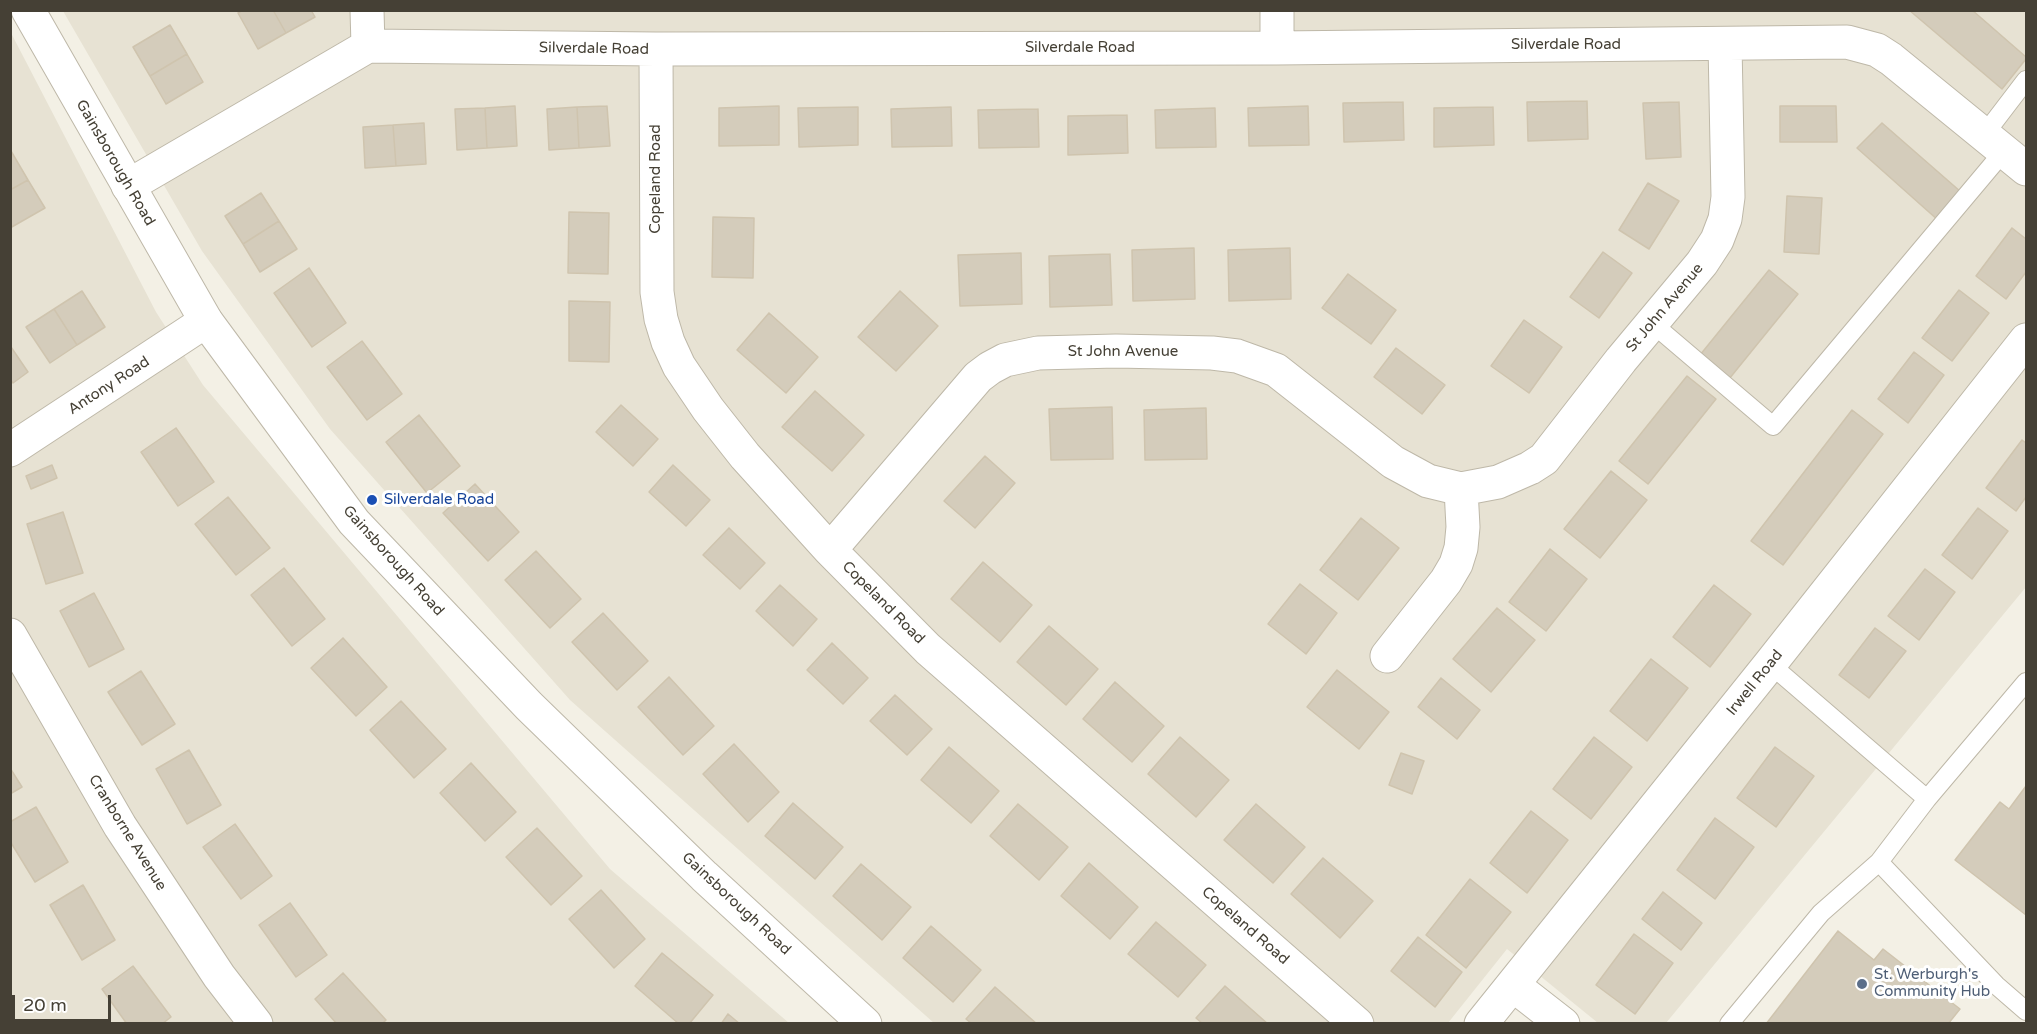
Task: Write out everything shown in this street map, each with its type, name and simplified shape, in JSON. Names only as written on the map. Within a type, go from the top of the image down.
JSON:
[{"type":"street","name":"Gainsborough Road","points":[[28,10],[206,321],[354,522],[529,706],[704,876],[866,1023]]},
{"type":"street","points":[[128,186],[368,46],[367,10]]},
{"type":"street","points":[[1277,10],[1277,48]]},
{"type":"street","name":"Silverdale Road","points":[[368,46],[656,49],[1277,48],[1847,42],[1870,47],[1891,59],[2005,152]]},
{"type":"street","name":"St John Avenue","points":[[830,550],[978,377],[1005,360],[1038,353],[1116,351],[1212,353],[1237,356],[1276,370],[1393,462],[1411,473],[1446,487],[1461,489],[1515,476],[1544,459],[1621,360],[1702,263],[1717,240],[1725,219],[1728,196],[1725,44]]},
{"type":"street","name":"Copeland Road","points":[[656,49],[657,292],[661,319],[668,342],[679,366],[708,409],[745,456],[830,550],[928,649],[1357,1023]]},
{"type":"street","name":"Antony Road","points":[[10,450],[206,321]]},
{"type":"street","name":"Irwell Road","points":[[1481,1023],[2022,356]]},
{"type":"street","points":[[1387,656],[1397,622],[1446,581],[1456,564],[1461,548],[1463,527],[1461,489]]},
{"type":"street","name":"Cranborne Avenue","points":[[10,635],[120,826],[219,975],[256,1023]]},
{"type":"street","points":[[1513,985],[1563,1023]]},
{"type":"lane","points":[[1653,324],[1773,426],[2005,152],[2026,80]]},
{"type":"lane","points":[[1770,664],[1927,799]]},
{"type":"lane","points":[[1729,1023],[1821,913],[1879,862],[1927,799],[2026,682]]},
{"type":"lane","points":[[1879,862],[1996,985],[2026,1011]]},
{"type":"shaded area","points":[[63,11],[2026,11],[2026,587],[1666,1023],[1598,1023],[1507,949],[1448,1023],[934,1023],[570,700],[330,429],[202,251]]},
{"type":"shaded area","points":[[10,31],[156,312],[203,385],[610,869],[789,1023],[11,1023]]},
{"type":"building","points":[[243,10],[273,10],[286,33],[258,49],[238,13]]},
{"type":"building","points":[[273,10],[311,10],[315,17],[286,33]]},
{"type":"building","points":[[1909,10],[1972,10],[2026,59],[2002,89]]},
{"type":"building","points":[[170,25],[187,54],[150,76],[133,47]]},
{"type":"building","points":[[187,54],[203,82],[166,104],[150,76]]},
{"type":"building","points":[[1587,101],[1588,139],[1528,141],[1527,102]]},
{"type":"building","points":[[1403,102],[1404,140],[1344,142],[1343,103]]},
{"type":"building","points":[[1679,102],[1681,157],[1646,159],[1643,103]]},
{"type":"building","points":[[515,106],[517,146],[487,148],[485,108]]},
{"type":"building","points":[[607,106],[610,146],[579,148],[577,107]]},
{"type":"building","points":[[779,106],[779,145],[719,146],[719,108]]},
{"type":"building","points":[[1308,106],[1309,145],[1249,146],[1248,108]]},
{"type":"building","points":[[1780,106],[1836,106],[1837,142],[1780,142]]},
{"type":"building","points":[[577,107],[579,148],[549,150],[547,109]]},
{"type":"building","points":[[858,107],[858,145],[799,147],[798,108]]},
{"type":"building","points":[[951,107],[952,146],[892,147],[891,109]]},
{"type":"building","points":[[1493,107],[1494,145],[1434,147],[1434,108]]},
{"type":"building","points":[[485,108],[487,148],[457,150],[455,109]]},
{"type":"building","points":[[1215,108],[1216,147],[1156,148],[1155,110]]},
{"type":"building","points":[[1038,109],[1039,147],[979,148],[978,110]]},
{"type":"building","points":[[1127,115],[1128,153],[1068,155],[1068,116]]},
{"type":"building","points":[[424,123],[426,164],[396,166],[393,125]]},
{"type":"building","points":[[1882,123],[1961,192],[1939,221],[1857,148]]},
{"type":"building","points":[[393,125],[396,166],[365,168],[363,127]]},
{"type":"building","points":[[10,152],[28,180],[10,190]]},
{"type":"building","points":[[28,180],[45,208],[10,228],[10,190]]},
{"type":"building","points":[[1648,183],[1679,201],[1649,249],[1619,230]]},
{"type":"building","points":[[261,193],[279,221],[243,244],[225,216]]},
{"type":"building","points":[[1787,196],[1822,198],[1819,254],[1784,252]]},
{"type":"building","points":[[569,212],[609,213],[608,274],[568,273]]},
{"type":"building","points":[[713,217],[754,218],[753,278],[712,277]]},
{"type":"building","points":[[279,221],[297,249],[260,272],[243,244]]},
{"type":"building","points":[[2012,228],[2026,239],[2026,272],[2006,299],[1976,276]]},
{"type":"building","points":[[1194,248],[1195,299],[1133,301],[1132,250]]},
{"type":"building","points":[[1290,248],[1291,299],[1229,301],[1228,250]]},
{"type":"building","points":[[1603,252],[1632,273],[1599,318],[1570,297]]},
{"type":"building","points":[[1021,253],[1022,304],[960,306],[958,255]]},
{"type":"building","points":[[1110,254],[1112,305],[1050,307],[1049,256]]},
{"type":"building","points":[[309,268],[346,323],[312,347],[274,293]]},
{"type":"building","points":[[1769,270],[1798,294],[1729,379],[1700,355]]},
{"type":"building","points":[[1348,274],[1396,310],[1371,344],[1322,308]]},
{"type":"building","points":[[1959,290],[1989,313],[1952,361],[1922,338]]},
{"type":"building","points":[[82,291],[105,327],[77,345],[54,309]]},
{"type":"building","points":[[900,291],[938,326],[896,371],[858,337]]},
{"type":"building","points":[[569,301],[610,302],[609,362],[569,361]]},
{"type":"building","points":[[54,309],[77,345],[50,363],[26,327]]},
{"type":"building","points":[[769,313],[818,357],[786,393],[737,350]]},
{"type":"building","points":[[1524,320],[1562,347],[1529,393],[1491,366]]},
{"type":"building","points":[[362,341],[402,394],[367,420],[327,367]]},
{"type":"building","points":[[11,347],[28,372],[13,383],[10,379]]},
{"type":"building","points":[[1396,348],[1445,385],[1422,414],[1374,377]]},
{"type":"building","points":[[1914,352],[1944,375],[1908,423],[1878,399]]},
{"type":"building","points":[[1687,376],[1716,399],[1648,484],[1619,461]]},
{"type":"building","points":[[815,391],[864,435],[832,471],[782,427]]},
{"type":"building","points":[[621,405],[658,439],[633,466],[596,432]]},
{"type":"building","points":[[1112,407],[1113,459],[1051,460],[1049,409]]},
{"type":"building","points":[[1206,408],[1207,459],[1145,460],[1144,410]]},
{"type":"building","points":[[1852,410],[1883,434],[1783,565],[1751,541]]},
{"type":"building","points":[[419,415],[460,466],[427,493],[386,442]]},
{"type":"building","points":[[176,428],[214,482],[178,506],[141,452]]},
{"type":"building","points":[[2022,440],[2026,443],[2026,497],[2016,511],[1986,488]]},
{"type":"building","points":[[985,456],[1015,483],[975,528],[944,501]]},
{"type":"building","points":[[52,465],[57,478],[31,489],[26,476]]},
{"type":"building","points":[[673,465],[710,500],[686,526],[649,492]]},
{"type":"building","points":[[1611,471],[1647,500],[1600,558],[1564,529]]},
{"type":"building","points":[[475,484],[519,532],[488,561],[443,513]]},
{"type":"building","points":[[228,497],[270,548],[236,575],[195,524]]},
{"type":"building","points":[[1978,508],[2008,531],[1972,579],[1942,555]]},
{"type":"building","points":[[63,512],[83,573],[46,584],[27,524]]},
{"type":"building","points":[[1361,518],[1399,548],[1358,600],[1320,570]]},
{"type":"building","points":[[729,528],[765,563],[740,589],[703,555]]},
{"type":"building","points":[[1550,549],[1587,579],[1546,631],[1509,602]]},
{"type":"building","points":[[536,551],[581,599],[550,628],[505,580]]},
{"type":"building","points":[[983,562],[1032,605],[1000,642],[951,599]]},
{"type":"building","points":[[284,568],[325,619],[292,646],[251,595]]},
{"type":"building","points":[[1925,569],[1955,592],[1919,640],[1888,616]]},
{"type":"building","points":[[1300,584],[1337,613],[1306,654],[1268,624]]},
{"type":"building","points":[[780,585],[817,619],[793,646],[756,611]]},
{"type":"building","points":[[1714,585],[1751,614],[1710,667],[1673,637]]},
{"type":"building","points":[[94,593],[124,649],[89,667],[60,611]]},
{"type":"building","points":[[1497,608],[1535,640],[1491,692],[1453,659]]},
{"type":"building","points":[[603,613],[648,661],[617,690],[572,642]]},
{"type":"building","points":[[1049,626],[1098,669],[1066,705],[1017,662]]},
{"type":"building","points":[[1875,628],[1906,651],[1869,698],[1839,675]]},
{"type":"building","points":[[343,638],[387,687],[356,716],[311,668]]},
{"type":"building","points":[[832,643],[868,678],[843,704],[807,670]]},
{"type":"building","points":[[1651,659],[1688,688],[1647,741],[1610,711]]},
{"type":"building","points":[[1337,670],[1389,712],[1359,749],[1307,707]]},
{"type":"building","points":[[141,671],[175,724],[142,745],[108,692]]},
{"type":"building","points":[[669,677],[714,726],[683,755],[638,707]]},
{"type":"building","points":[[1441,678],[1480,710],[1457,739],[1418,707]]},
{"type":"building","points":[[1115,682],[1164,726],[1132,762],[1083,719]]},
{"type":"building","points":[[895,695],[932,729],[907,755],[870,721]]},
{"type":"building","points":[[401,701],[446,749],[414,778],[370,730]]},
{"type":"building","points":[[1180,737],[1229,780],[1196,817],[1148,774]]},
{"type":"building","points":[[1594,737],[1632,767],[1591,819],[1553,789]]},
{"type":"building","points":[[734,744],[779,792],[748,822],[703,774]]},
{"type":"building","points":[[949,747],[999,791],[971,823],[921,780]]},
{"type":"building","points":[[1775,747],[1814,776],[1776,827],[1737,798]]},
{"type":"building","points":[[189,750],[221,805],[187,824],[156,769]]},
{"type":"building","points":[[1401,753],[1424,761],[1412,794],[1389,785]]},
{"type":"building","points":[[471,763],[516,812],[485,841],[440,793]]},
{"type":"building","points":[[10,768],[22,787],[10,794]]},
{"type":"building","points":[[2026,786],[2026,915],[1955,860],[2000,802],[2009,809]]},
{"type":"building","points":[[793,803],[843,847],[815,879],[765,836]]},
{"type":"building","points":[[1018,804],[1068,847],[1039,880],[990,836]]},
{"type":"building","points":[[1256,804],[1305,847],[1273,883],[1224,840]]},
{"type":"building","points":[[36,807],[68,862],[35,882],[10,841],[10,822]]},
{"type":"building","points":[[1531,811],[1568,840],[1527,893],[1490,863]]},
{"type":"building","points":[[1715,818],[1754,847],[1715,899],[1677,870]]},
{"type":"building","points":[[235,824],[272,876],[241,899],[203,847]]},
{"type":"building","points":[[537,828],[582,876],[551,905],[506,857]]},
{"type":"building","points":[[1323,858],[1373,901],[1340,938],[1291,894]]},
{"type":"building","points":[[1089,863],[1138,907],[1110,939],[1061,896]]},
{"type":"building","points":[[861,864],[911,907],[882,940],[833,896]]},
{"type":"building","points":[[1470,879],[1511,912],[1466,968],[1426,935]]},
{"type":"building","points":[[83,885],[115,940],[82,960],[50,905]]},
{"type":"building","points":[[601,890],[645,939],[614,968],[569,919]]},
{"type":"building","points":[[1663,892],[1702,923],[1681,950],[1642,919]]},
{"type":"building","points":[[290,903],[327,955],[296,977],[259,925]]},
{"type":"building","points":[[1156,922],[1206,965],[1178,997],[1128,954]]},
{"type":"building","points":[[931,926],[981,970],[953,1002],[903,958]]},
{"type":"building","name":"St. Werburgh's Community Hub","points":[[1838,931],[1874,960],[1883,949],[1960,1009],[1948,1024],[1766,1024]]},
{"type":"building","points":[[1634,934],[1673,963],[1635,1014],[1596,985]]},
{"type":"building","points":[[1418,937],[1462,972],[1435,1007],[1391,971]]},
{"type":"building","points":[[662,953],[713,995],[689,1024],[679,1024],[635,986]]},
{"type":"building","points":[[133,966],[171,1017],[162,1024],[127,1024],[102,989]]},
{"type":"building","points":[[343,973],[386,1020],[382,1024],[337,1024],[315,999]]},
{"type":"building","points":[[1225,986],[1268,1024],[1203,1024],[1196,1018]]},
{"type":"building","points":[[995,987],[1037,1024],[972,1024],[966,1019]]},
{"type":"building","points":[[728,1014],[740,1024],[721,1024]]},
{"type":"place","name":"Silverdale Road","points":[[372,500]]},
{"type":"place","name":"St. Werburgh's Community Hub","points":[[1862,984]]}]
